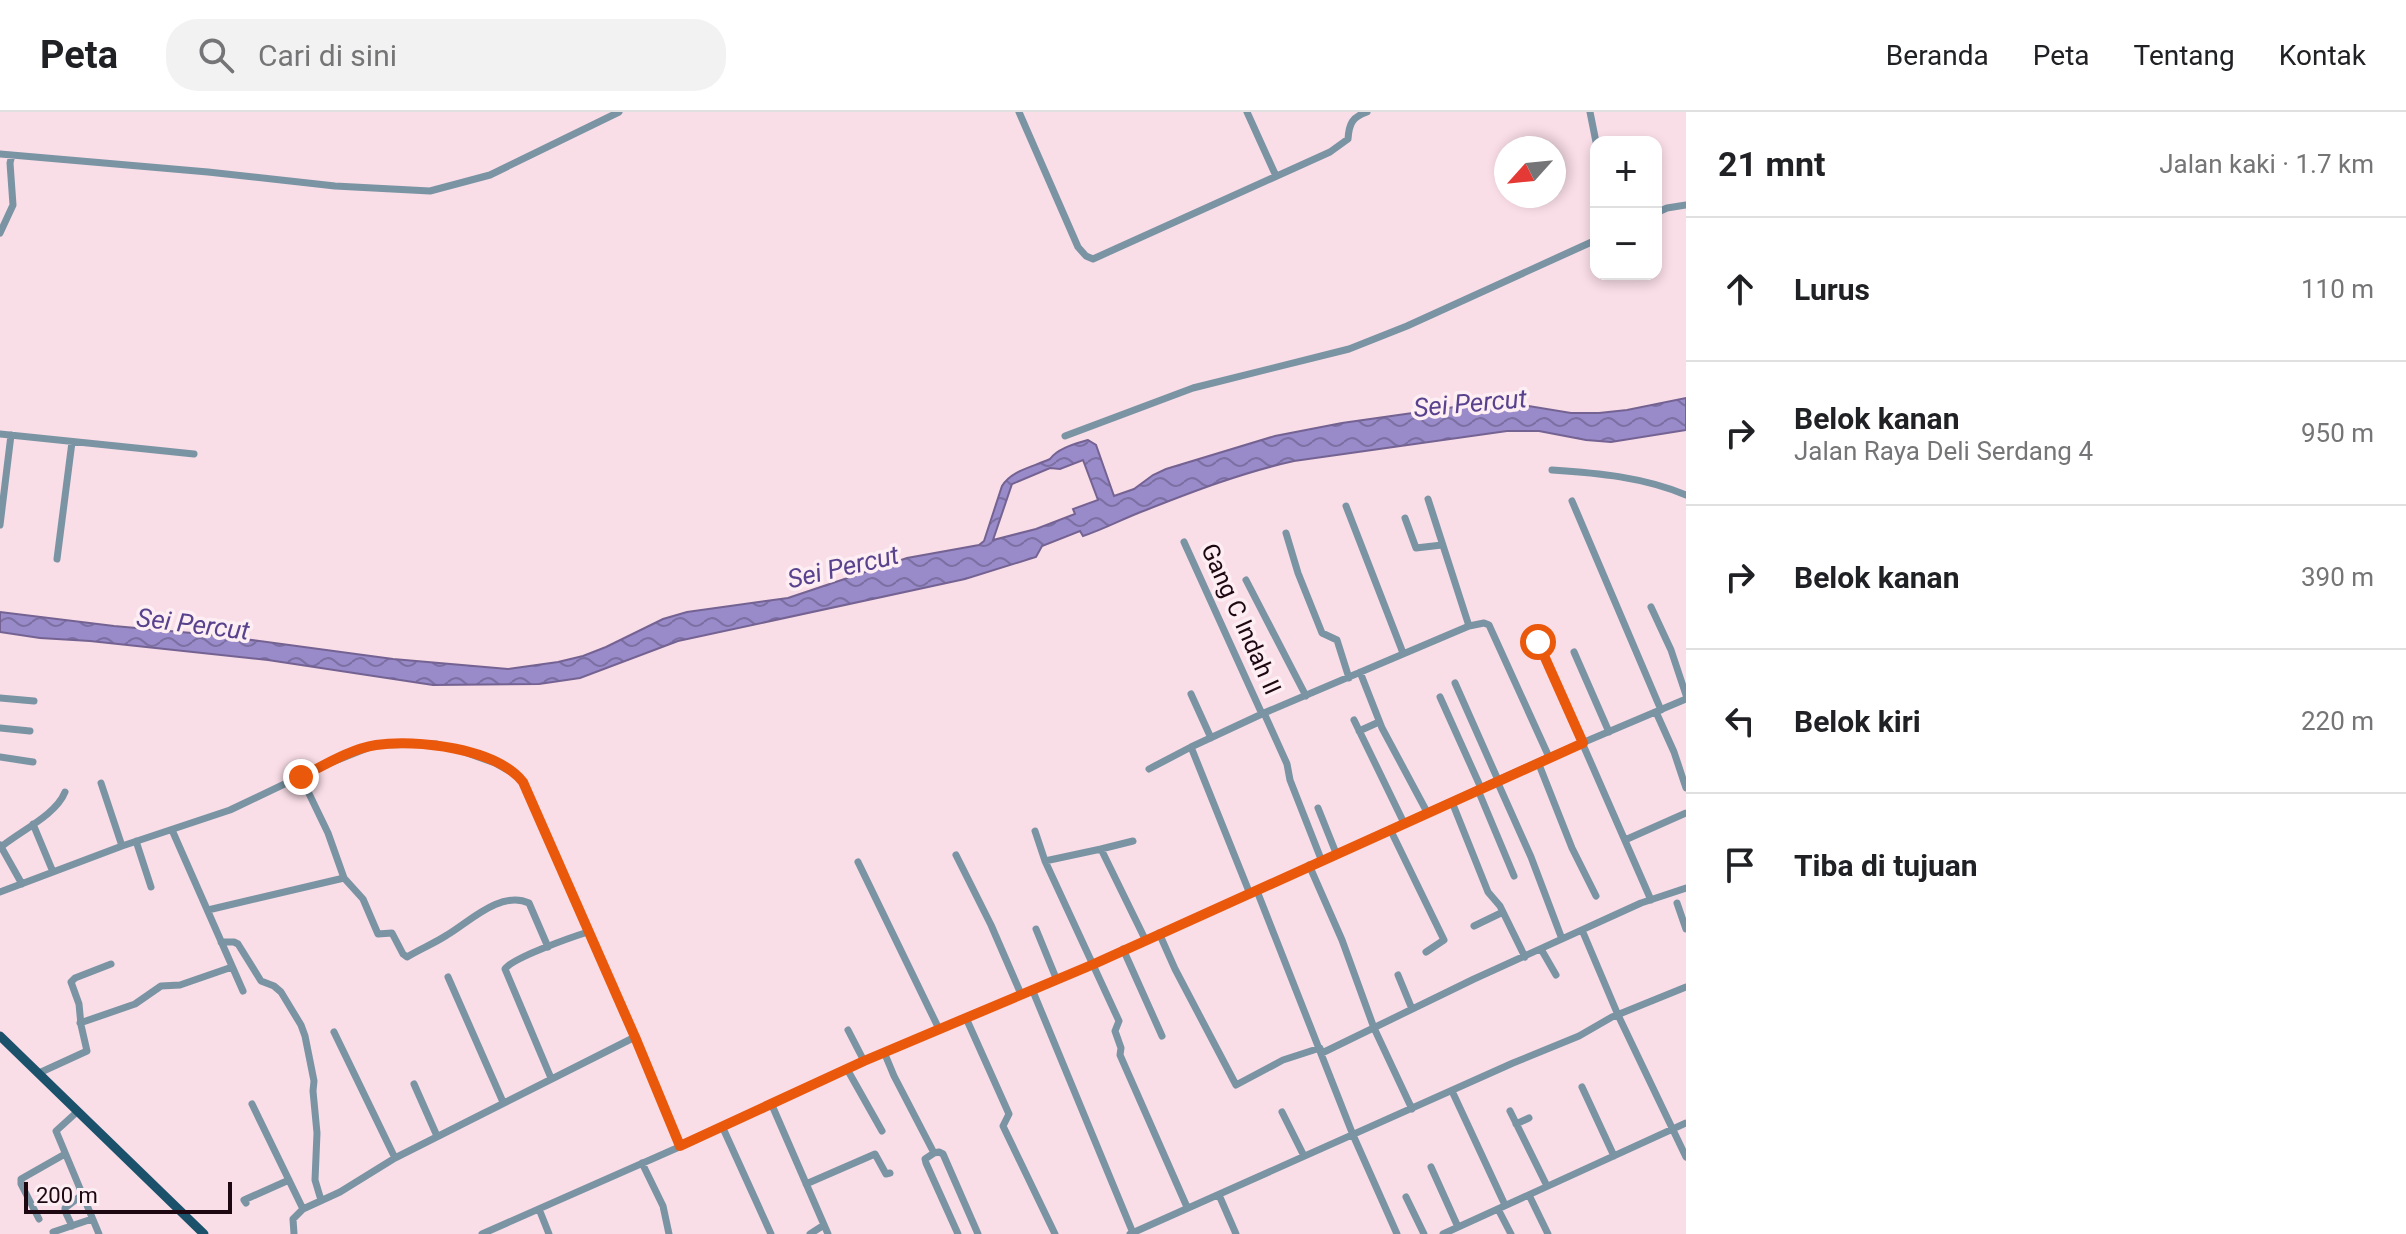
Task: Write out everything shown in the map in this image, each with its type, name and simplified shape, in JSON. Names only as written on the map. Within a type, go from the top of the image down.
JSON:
[{"type":"main road","points":[[0,1036],[204,1234]]},
{"type":"street","points":[[0,154],[335,186],[425,191],[490,175],[619,112]]},
{"type":"street","points":[[1019,112],[1078,247],[1093,259],[1344,144],[1354,117],[1367,112]]},
{"type":"street","points":[[1247,112],[1276,176]]},
{"type":"street","points":[[1590,112],[1595,136]]},
{"type":"street","points":[[0,233],[13,205],[12,155]]},
{"type":"street","points":[[1662,210],[1686,205]]},
{"type":"street","points":[[1065,436],[1193,388],[1349,349],[1590,243]]},
{"type":"street","points":[[0,434],[194,454]]},
{"type":"street","points":[[0,525],[11,435]]},
{"type":"street","points":[[57,559],[72,442]]},
{"type":"street","points":[[1552,470],[1637,479],[1686,495]]},
{"type":"street","points":[[1428,499],[1469,626]]},
{"type":"street","points":[[1572,501],[1658,711],[1686,788]]},
{"type":"street","points":[[1346,506],[1403,653]]},
{"type":"street","points":[[1405,518],[1416,548],[1442,545]]},
{"type":"street","points":[[1286,533],[1322,633],[1337,640],[1349,678]]},
{"type":"street","name":"Gang C Indah II","points":[[1184,542],[1287,764],[1290,780],[1321,859]]},
{"type":"street","points":[[1246,580],[1306,696]]},
{"type":"street","points":[[482,1234],[494,1232],[884,1052],[1094,964],[1686,697],[1671,650],[1651,607]]},
{"type":"street","points":[[1149,769],[1263,714],[1403,653],[1484,623],[1489,625],[1549,757]]},
{"type":"street","points":[[1538,642],[1651,900]]},
{"type":"street","points":[[1574,652],[1609,732]]},
{"type":"street","points":[[1360,672],[1379,722],[1427,812]]},
{"type":"street","points":[[1455,683],[1531,857],[1562,939]]},
{"type":"street","points":[[1191,694],[1211,738]]},
{"type":"street","points":[[1440,697],[1514,876]]},
{"type":"street","points":[[0,698],[34,701]]},
{"type":"street","points":[[1354,720],[1404,823]]},
{"type":"street","points":[[1359,731],[1379,722]]},
{"type":"street","points":[[0,728],[30,731]]},
{"type":"street","points":[[0,892],[230,810],[365,748],[404,743],[436,744],[476,755],[509,770],[523,782],[682,1145]]},
{"type":"street","points":[[1191,747],[1397,1234]]},
{"type":"street","points":[[0,757],[33,762]]},
{"type":"street","points":[[1538,762],[1572,848],[1596,896]]},
{"type":"street","points":[[301,777],[333,844],[344,878],[363,899],[378,934],[392,933],[407,957],[448,935],[473,915],[513,900],[529,903],[548,947]]},
{"type":"street","points":[[101,783],[122,846]]},
{"type":"street","points":[[22,884],[1,846],[59,803],[65,792]]},
{"type":"street","points":[[1452,802],[1488,892],[1503,912],[1525,957]]},
{"type":"street","points":[[1318,808],[1336,853]]},
{"type":"street","points":[[1625,840],[1686,813]]},
{"type":"street","points":[[33,824],[53,872]]},
{"type":"street","points":[[1390,829],[1445,941],[1426,952]]},
{"type":"street","points":[[172,830],[243,991]]},
{"type":"street","points":[[1035,831],[1045,861],[1119,1023],[1115,1032],[1121,1048],[1120,1056],[1187,1207]]},
{"type":"street","points":[[136,841],[151,887]]},
{"type":"street","points":[[1045,861],[1133,841]]},
{"type":"street","points":[[1101,849],[1145,939]]},
{"type":"street","points":[[956,855],[1021,994]]},
{"type":"street","points":[[858,862],[939,1029]]},
{"type":"street","points":[[1309,865],[1342,940],[1374,1028],[1412,1109]]},
{"type":"street","points":[[208,910],[344,878]]},
{"type":"street","points":[[1159,933],[1236,1085],[1283,1060],[1321,1051],[1582,930],[1686,888]]},
{"type":"street","points":[[1677,903],[1686,929]]},
{"type":"street","points":[[1474,926],[1503,912]]},
{"type":"street","points":[[1036,929],[1056,978]]},
{"type":"street","points":[[1582,930],[1618,1015],[1686,1157]]},
{"type":"street","points":[[551,1078],[505,969],[511,962],[588,932]]},
{"type":"street","points":[[221,942],[238,944],[261,981],[281,992],[301,1025],[314,1081],[317,1133],[315,1180],[321,1200]]},
{"type":"street","points":[[1123,949],[1162,1036]]},
{"type":"street","points":[[1541,949],[1556,975]]},
{"type":"street","points":[[39,1073],[87,1051],[79,1004],[71,982],[111,964]]},
{"type":"street","points":[[80,1023],[135,1004],[161,986],[180,985],[232,967]]},
{"type":"street","points":[[1398,975],[1412,1009]]},
{"type":"street","points":[[448,977],[503,1102]]},
{"type":"street","points":[[1032,989],[1132,1234],[1686,987]]},
{"type":"street","points":[[966,1018],[1009,1114],[1003,1126],[1055,1234]]},
{"type":"street","points":[[848,1030],[864,1061]]},
{"type":"street","points":[[334,1032],[395,1158]]},
{"type":"street","points":[[294,1234],[293,1219],[303,1209],[340,1192],[437,1136],[635,1037]]},
{"type":"street","points":[[884,1052],[934,1153]]},
{"type":"street","points":[[847,1069],[882,1131]]},
{"type":"street","points":[[414,1084],[437,1136]]},
{"type":"street","points":[[1582,1087],[1614,1156]]},
{"type":"street","points":[[1452,1091],[1511,1234]]},
{"type":"street","points":[[771,1103],[828,1234]]},
{"type":"street","points":[[252,1104],[303,1209]]},
{"type":"street","points":[[78,1111],[56,1131],[99,1234]]},
{"type":"street","points":[[1510,1111],[1547,1186]]},
{"type":"street","points":[[1282,1112],[1304,1156]]},
{"type":"street","points":[[1516,1124],[1529,1118]]},
{"type":"street","points":[[1443,1234],[1686,1123]]},
{"type":"street","points":[[722,1126],[771,1234]]},
{"type":"street","points":[[958,1234],[926,1163],[925,1159],[934,1153],[943,1154],[978,1234]]},
{"type":"street","points":[[39,1219],[21,1179],[65,1154]]},
{"type":"street","points":[[806,1184],[875,1154],[886,1174],[890,1173]]},
{"type":"street","points":[[642,1163],[663,1206],[669,1234]]},
{"type":"street","points":[[1431,1167],[1458,1227]]},
{"type":"street","points":[[246,1203],[244,1200],[289,1180]]},
{"type":"street","points":[[72,1226],[65,1208],[82,1195]]},
{"type":"street","points":[[1219,1195],[1236,1234]]},
{"type":"street","points":[[1529,1195],[1548,1234]]},
{"type":"street","points":[[1406,1197],[1424,1234]]},
{"type":"street","points":[[539,1209],[549,1234]]},
{"type":"street","points":[[53,1232],[92,1219]]},
{"type":"street","points":[[810,1234],[824,1225]]},
{"type":"water","points":[[1686,398],[1686,430],[1611,442],[1539,431],[1507,431],[1294,461],[1201,489],[1083,536],[1080,531],[1042,546],[1036,557],[965,579],[678,641],[580,678],[539,684],[433,685],[268,660],[0,632],[0,612],[214,635],[393,659],[508,669],[583,656],[663,619],[687,612],[788,598],[907,558],[979,545],[984,541],[1006,481],[1050,459],[1062,449],[1088,440],[1096,445],[1114,496],[1134,489],[1166,469],[1275,436],[1342,423],[1469,405],[1516,404],[1571,413],[1627,410]],"holes":[[[1083,460],[1098,500],[1073,509],[1075,514],[1036,529],[993,540],[1012,484],[1050,468],[1060,469]]]},
{"type":"route","points":[[301,777],[365,748],[404,743],[436,744],[456,749],[495,763],[518,776],[635,1037],[680,1146],[864,1061],[1094,964],[1583,743],[1538,642]]},
{"type":"water label","name":"Sei Percut","points":[[1470,403]]},
{"type":"water label","name":"Sei Percut","points":[[843,567]]},
{"type":"water label","name":"Sei Percut","points":[[193,624]]}]
